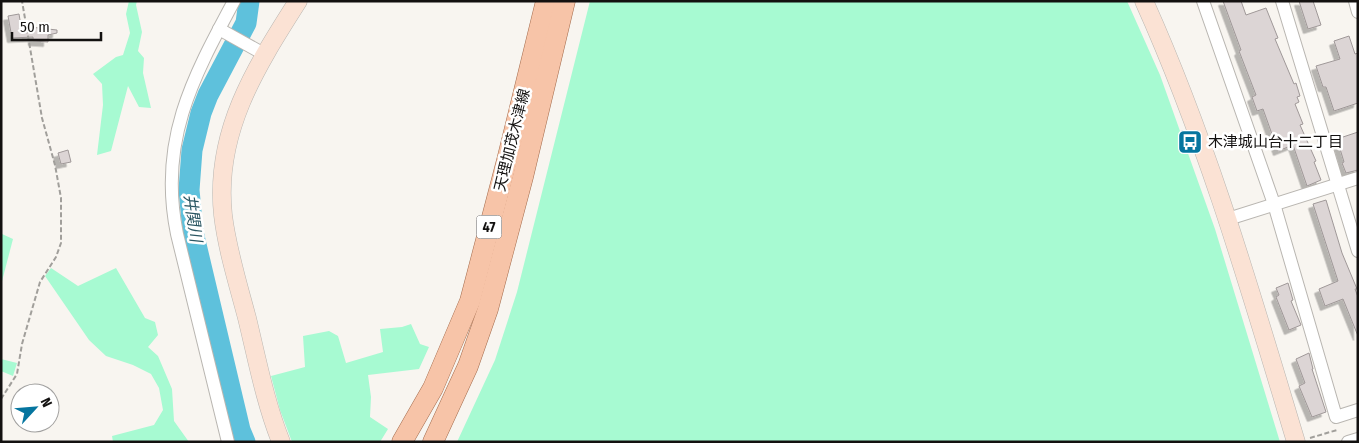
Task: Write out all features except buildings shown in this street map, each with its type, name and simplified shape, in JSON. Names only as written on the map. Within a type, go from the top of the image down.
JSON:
[{"type":"main road","name":"天理加茂木津線","points":[[402,442],[433,388],[470,301],[546,1]]},
{"type":"main road","name":"天理加茂木津線","points":[[433,442],[468,366],[488,309],[525,168],[565,1]]},
{"type":"street","points":[[228,442],[177,234],[171,184],[173,151],[184,106],[196,75],[221,30],[234,1]]},
{"type":"street","points":[[281,442],[265,392],[232,260],[223,215],[225,162],[232,127],[257,50],[298,1]]},
{"type":"street","points":[[1144,1],[1186,102],[1228,219],[1296,442]]},
{"type":"street","points":[[1203,1],[1274,204],[1336,417],[1358,410]]},
{"type":"street","points":[[1282,1],[1358,251]]},
{"type":"street","points":[[1355,1],[1358,12]]},
{"type":"street","points":[[221,30],[257,50]]},
{"type":"street","points":[[1228,219],[1358,178]]},
{"type":"street","points":[[1348,442],[1358,439]]},
{"type":"path","points":[[1,399],[16,374],[22,344],[40,282],[56,258],[61,244],[61,198],[55,165],[42,118],[22,1]]},
{"type":"path","points":[[1296,442],[1341,429]]},
{"type":"green space","points":[[129,1],[137,1],[136,5],[142,32],[138,51],[144,58],[143,73],[151,108],[139,107],[128,86],[111,151],[97,155],[103,105],[102,84],[93,74],[116,57],[123,55],[130,33],[126,14]]},
{"type":"green space","points":[[590,1],[1127,1],[1160,75],[1215,229],[1280,442],[457,442],[495,360],[517,292]]},
{"type":"green space","points":[[2,234],[13,239],[1,285]]},
{"type":"green space","points":[[51,268],[78,286],[116,268],[145,318],[155,322],[158,335],[148,347],[158,356],[172,389],[174,421],[189,442],[113,442],[112,436],[154,425],[163,410],[159,388],[151,374],[133,365],[106,356],[89,340],[45,276]]},
{"type":"green space","points":[[411,324],[420,344],[429,347],[419,369],[368,375],[371,397],[370,417],[388,429],[380,442],[292,442],[280,410],[271,376],[305,367],[303,336],[329,331],[338,336],[346,363],[383,352],[380,329],[402,327]]},
{"type":"green space","points":[[1,359],[17,363],[13,376],[1,371]]},
{"type":"waterway","name":"井関川","points":[[245,442],[240,430],[193,232],[189,190],[192,150],[201,113],[208,95],[246,23],[249,1]]},
{"type":"place","name":"木津城山台十二丁目","points":[[1190,142]]}]
